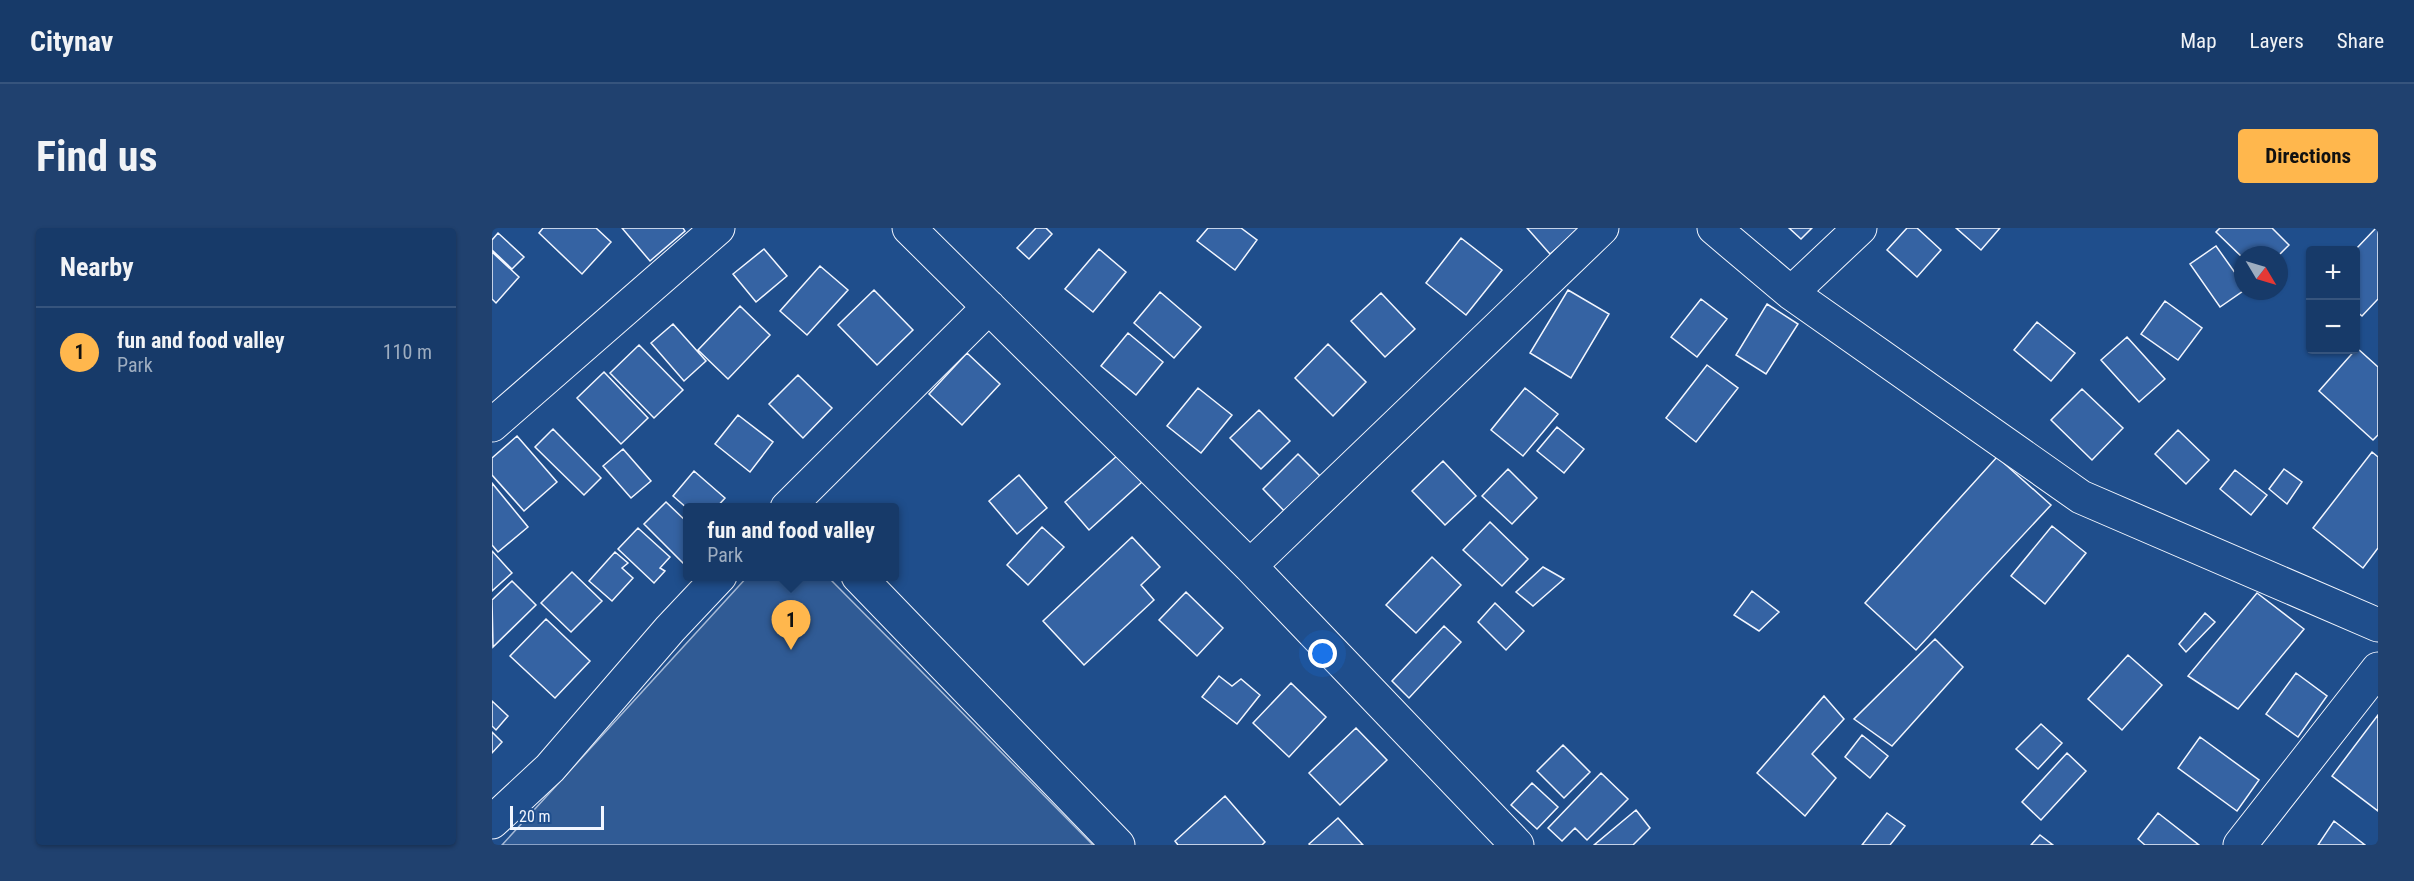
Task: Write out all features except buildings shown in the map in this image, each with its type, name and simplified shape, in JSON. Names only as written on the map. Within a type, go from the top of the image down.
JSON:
[{"type":"street","points":[[492,425],[718,228]]},
{"type":"street","points":[[909,228],[1250,566],[1517,845]]},
{"type":"street","points":[[1250,566],[1602,228]]},
{"type":"street","points":[[1714,228],[1791,293],[2081,496],[2378,625]]},
{"type":"street","points":[[1791,293],[1860,228]]},
{"type":"street","points":[[793,503],[988,307]]},
{"type":"street","points":[[492,822],[550,768],[670,629],[715,581]]},
{"type":"street","points":[[863,581],[1118,845]]},
{"type":"street","points":[[2240,845],[2378,669]]},
{"type":"shaded area","points":[[743,581],[832,581],[1093,845],[502,845]]},
{"type":"place","name":"fun and food valley","points":[[791,650]]}]
